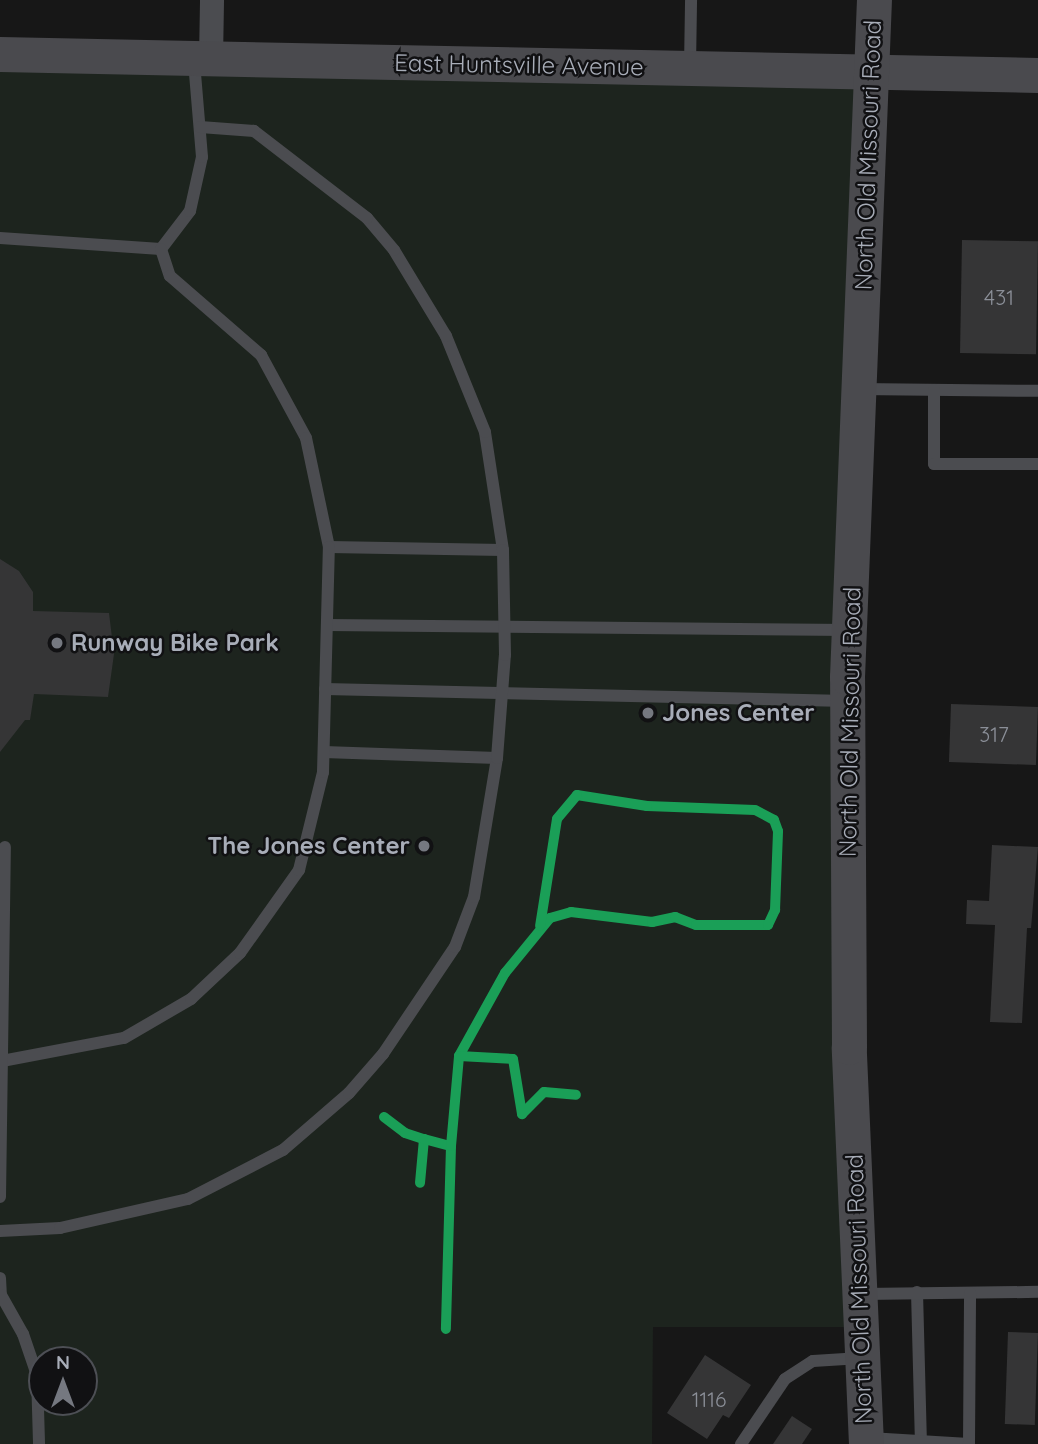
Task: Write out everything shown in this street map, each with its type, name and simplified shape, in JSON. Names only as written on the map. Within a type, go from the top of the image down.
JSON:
[{"type":"main road","name":"North Old Missouri Road","points":[[865,1441],[849,1047],[847,701],[874,0]]},
{"type":"main road","name":"East Huntsville Avenue","points":[[0,54],[1038,75]]},
{"type":"street","points":[[202,59],[212,0]]},
{"type":"lane","points":[[690,68],[691,0]]},
{"type":"lane","points":[[161,249],[190,211],[202,157],[202,59]]},
{"type":"lane","points":[[0,1231],[60,1228],[188,1199],[283,1150],[349,1093],[383,1054],[455,947],[474,897],[497,758],[505,630],[503,550],[485,432],[446,336],[394,250],[367,218],[254,131],[200,127]]},
{"type":"lane","points":[[0,239],[161,249]]},
{"type":"lane","points":[[2,1061],[124,1038],[191,999],[240,953],[299,870],[323,772],[329,547],[306,438],[261,355],[170,276],[161,249]]},
{"type":"lane","points":[[859,389],[1038,391]]},
{"type":"lane","points":[[933,390],[933,464],[1038,464]]},
{"type":"lane","points":[[329,547],[503,550]]},
{"type":"lane","points":[[327,625],[505,630],[849,630]]},
{"type":"lane","points":[[325,689],[847,701]]},
{"type":"lane","points":[[324,752],[497,758]]},
{"type":"lane","points":[[0,1197],[5,847]]},
{"type":"lane","points":[[0,1278],[1,1296],[23,1334],[37,1375],[39,1444]]},
{"type":"lane","points":[[860,1294],[1038,1292]]},
{"type":"lane","points":[[916,1293],[921,1441]]},
{"type":"lane","points":[[865,1441],[969,1444],[970,1293]]},
{"type":"lane","points":[[741,1444],[785,1379],[813,1361],[862,1358]]},
{"type":"shaded area","name":"The Jones Center","points":[[0,54],[872,71],[847,677],[861,1327],[653,1327],[652,1444],[0,1444]]},
{"type":"building","points":[[962,240],[1038,241],[1036,354],[960,353]]},
{"type":"building","name":"Runway Bike Park","points":[[0,559],[19,571],[33,592],[33,611],[109,613],[114,654],[108,697],[34,694],[30,720],[25,720],[0,752]]},
{"type":"building","points":[[951,704],[1038,707],[1036,765],[949,762]]},
{"type":"building","points":[[992,845],[1038,847],[1031,928],[1027,928],[1022,1023],[990,1022],[995,925],[966,924],[967,900],[989,901]]},
{"type":"building","points":[[1008,1332],[1038,1333],[1035,1425],[1005,1424]]},
{"type":"building","points":[[705,1355],[751,1385],[729,1418],[723,1415],[707,1439],[667,1413]]},
{"type":"building","points":[[792,1416],[812,1429],[802,1444],[773,1444]]},
{"type":"cycle path","points":[[459,1056],[505,973],[550,918],[571,912],[652,922],[675,917],[696,925],[768,925],[775,910],[778,831],[774,820],[755,810],[647,806],[577,795],[557,819],[540,926]]},
{"type":"cycle path","points":[[451,1146],[459,1056],[513,1059],[522,1114],[544,1092],[576,1095]]},
{"type":"cycle path","points":[[384,1117],[405,1133],[424,1139],[420,1183]]},
{"type":"cycle path","points":[[424,1139],[451,1146],[446,1329]]},
{"type":"place","name":"Runway Bike Park","points":[[57,643]]},
{"type":"place","name":"Jones Center","points":[[648,713]]},
{"type":"place","name":"The Jones Center","points":[[424,846]]}]
